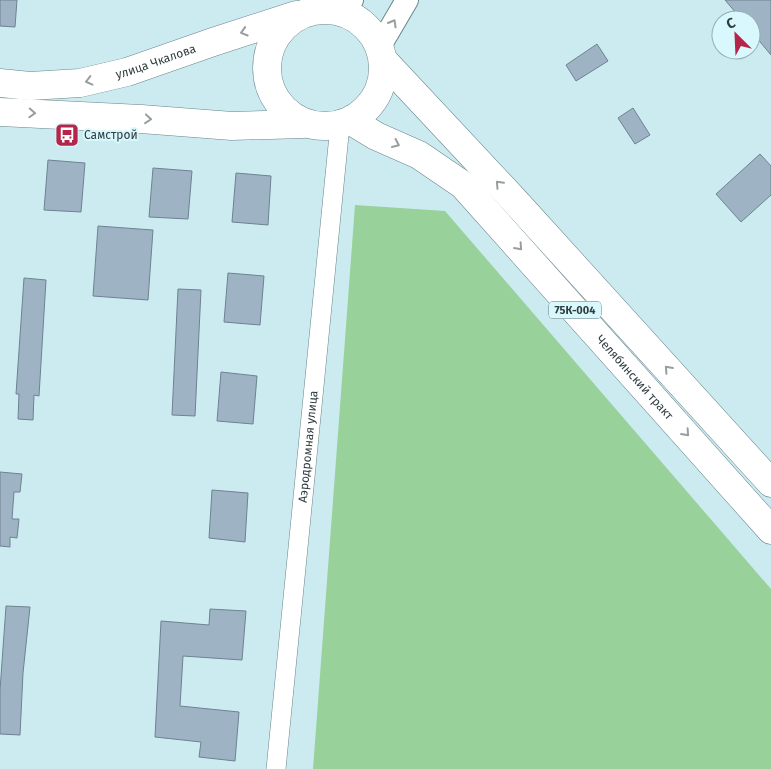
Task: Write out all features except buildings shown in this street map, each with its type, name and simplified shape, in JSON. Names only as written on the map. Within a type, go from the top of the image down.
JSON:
[{"type":"main road","points":[[0,112],[132,118],[232,126],[346,124],[368,109],[379,92],[382,54],[368,28],[350,15],[331,5],[287,22],[269,47],[266,78],[279,106],[303,124]]},
{"type":"main road","name":"улица Чкалова","points":[[0,83],[30,86],[80,83],[128,72],[213,42],[331,5]]},
{"type":"main road","name":"75К-004","points":[[382,54],[771,483]]},
{"type":"main road","name":"Челябинский тракт","points":[[346,124],[419,155],[463,185],[771,530]]},
{"type":"street","points":[[382,54],[407,0]]},
{"type":"street","name":"Аэродромная улица","points":[[276,769],[346,124]]},
{"type":"green space","points":[[355,205],[445,211],[771,589],[771,769],[313,769]]},
{"type":"place","name":"Самстрой","points":[[67,135]]}]
